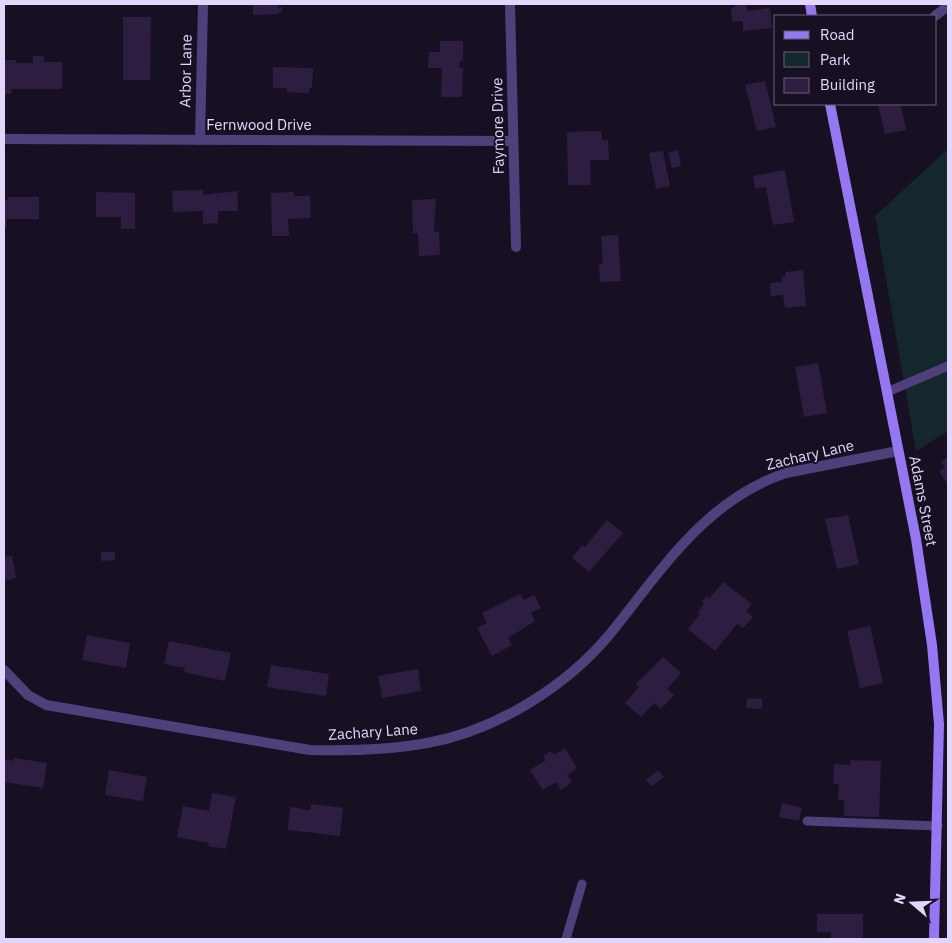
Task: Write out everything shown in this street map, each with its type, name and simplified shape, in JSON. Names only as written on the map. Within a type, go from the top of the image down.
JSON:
[{"type":"street","name":"Arbor Lane","points":[[200,140],[203,4]]},
{"type":"street","name":"Faymore Drive","points":[[510,4],[516,247]]},
{"type":"street","points":[[936,15],[948,6]]},
{"type":"street","name":"Adams Street","points":[[830,105],[916,539],[932,645],[939,724],[934,939]]},
{"type":"street","name":"Fernwood Drive","points":[[4,139],[513,141]]},
{"type":"street","name":"Zachary Lane","points":[[4,670],[36,701],[310,750],[379,749],[429,743],[470,731],[506,715],[542,694],[578,666],[608,636],[683,543],[704,522],[734,497],[768,479],[786,473],[898,451]]},
{"type":"lane","points":[[887,392],[948,366]]},
{"type":"lane","points":[[807,822],[938,826]]},
{"type":"lane","points":[[566,939],[582,884]]},
{"type":"green space","points":[[948,149],[948,431],[916,451],[875,216]]},
{"type":"building","points":[[253,4],[278,4],[278,8],[282,7],[282,12],[278,14],[253,15]]},
{"type":"building","points":[[734,4],[746,4],[747,11],[770,8],[772,28],[743,31],[743,21],[732,22],[731,8],[735,7]]},
{"type":"building","points":[[123,17],[151,17],[150,80],[123,80]]},
{"type":"building","points":[[440,41],[463,41],[463,61],[460,61],[459,68],[463,68],[462,97],[441,97],[442,68],[428,68],[429,52],[440,52]]},
{"type":"building","points":[[33,56],[44,56],[44,62],[62,62],[62,89],[11,89],[11,94],[4,94],[4,60],[16,60],[16,63],[33,63]]},
{"type":"building","points":[[273,67],[313,68],[312,88],[309,88],[309,93],[287,92],[287,88],[273,88]]},
{"type":"building","points":[[765,81],[776,127],[757,131],[745,85]]},
{"type":"building","points":[[878,105],[901,105],[906,130],[885,134]]},
{"type":"building","points":[[601,131],[602,140],[608,140],[609,160],[590,160],[591,185],[568,185],[567,132]]},
{"type":"building","points":[[678,150],[681,166],[672,168],[668,152]]},
{"type":"building","points":[[663,151],[670,186],[656,189],[649,153]]},
{"type":"building","points":[[785,170],[794,222],[773,225],[766,187],[755,189],[753,176]]},
{"type":"building","points":[[203,190],[203,195],[237,191],[238,211],[218,211],[218,223],[203,224],[203,211],[173,212],[172,191]]},
{"type":"building","points":[[96,192],[135,193],[135,229],[121,229],[121,217],[96,217]]},
{"type":"building","points":[[294,192],[294,196],[310,196],[311,218],[288,219],[289,236],[272,236],[271,193]]},
{"type":"building","points":[[8,197],[39,197],[39,219],[7,219],[7,227],[4,227],[4,200],[8,200]]},
{"type":"building","points":[[436,199],[434,232],[439,232],[440,255],[419,256],[418,233],[413,233],[412,200]]},
{"type":"building","points":[[618,235],[621,281],[600,282],[599,264],[603,264],[601,236]]},
{"type":"building","points":[[803,270],[806,306],[785,308],[783,295],[771,296],[770,283],[782,282],[782,277],[786,276],[785,272]]},
{"type":"building","points":[[818,363],[827,413],[804,417],[795,367]]},
{"type":"building","points":[[948,457],[948,485],[939,471],[945,467],[941,462]]},
{"type":"building","points":[[848,515],[859,564],[837,569],[825,519]]},
{"type":"building","points":[[607,520],[623,533],[589,572],[572,558],[582,545],[585,547]]},
{"type":"building","points":[[101,552],[115,552],[115,560],[101,561]]},
{"type":"building","points":[[12,556],[16,578],[4,581],[4,557]]},
{"type":"building","points":[[723,582],[752,604],[746,611],[753,617],[743,628],[737,624],[715,651],[688,629],[700,614],[698,612],[704,604],[702,602],[707,596],[709,599]]},
{"type":"building","points":[[520,594],[524,600],[534,595],[541,608],[531,613],[535,621],[508,638],[512,645],[492,656],[477,628],[487,623],[482,613]]},
{"type":"building","points":[[870,626],[883,683],[860,688],[847,631]]},
{"type":"building","points":[[87,635],[130,643],[126,668],[82,660]]},
{"type":"building","points":[[169,641],[231,653],[225,681],[184,672],[185,668],[164,664]]},
{"type":"building","points":[[663,657],[681,673],[667,689],[674,695],[661,709],[654,703],[641,717],[625,703],[639,687],[636,684]]},
{"type":"building","points":[[271,665],[329,674],[326,696],[267,687]]},
{"type":"building","points":[[418,669],[421,691],[382,698],[378,676]]},
{"type":"building","points":[[747,698],[762,699],[762,709],[746,708]]},
{"type":"building","points":[[565,748],[577,768],[567,775],[572,782],[561,790],[556,782],[543,790],[530,770],[546,760],[543,756],[551,751],[554,755]]},
{"type":"building","points":[[14,758],[47,763],[43,788],[4,782],[4,759],[13,761]]},
{"type":"building","points":[[850,760],[881,761],[879,817],[844,816],[844,800],[838,800],[839,784],[833,784],[834,764],[850,765]]},
{"type":"building","points":[[109,770],[147,777],[143,801],[105,795]]},
{"type":"building","points":[[658,770],[664,777],[652,786],[646,780]]},
{"type":"building","points":[[212,793],[236,797],[226,849],[209,846],[209,843],[177,837],[183,806],[209,811]]},
{"type":"building","points":[[782,803],[802,808],[799,821],[779,817]]},
{"type":"building","points":[[311,804],[343,808],[340,836],[288,830],[290,807],[310,810]]},
{"type":"building","points":[[817,914],[863,914],[863,939],[831,939],[831,932],[817,932]]}]
